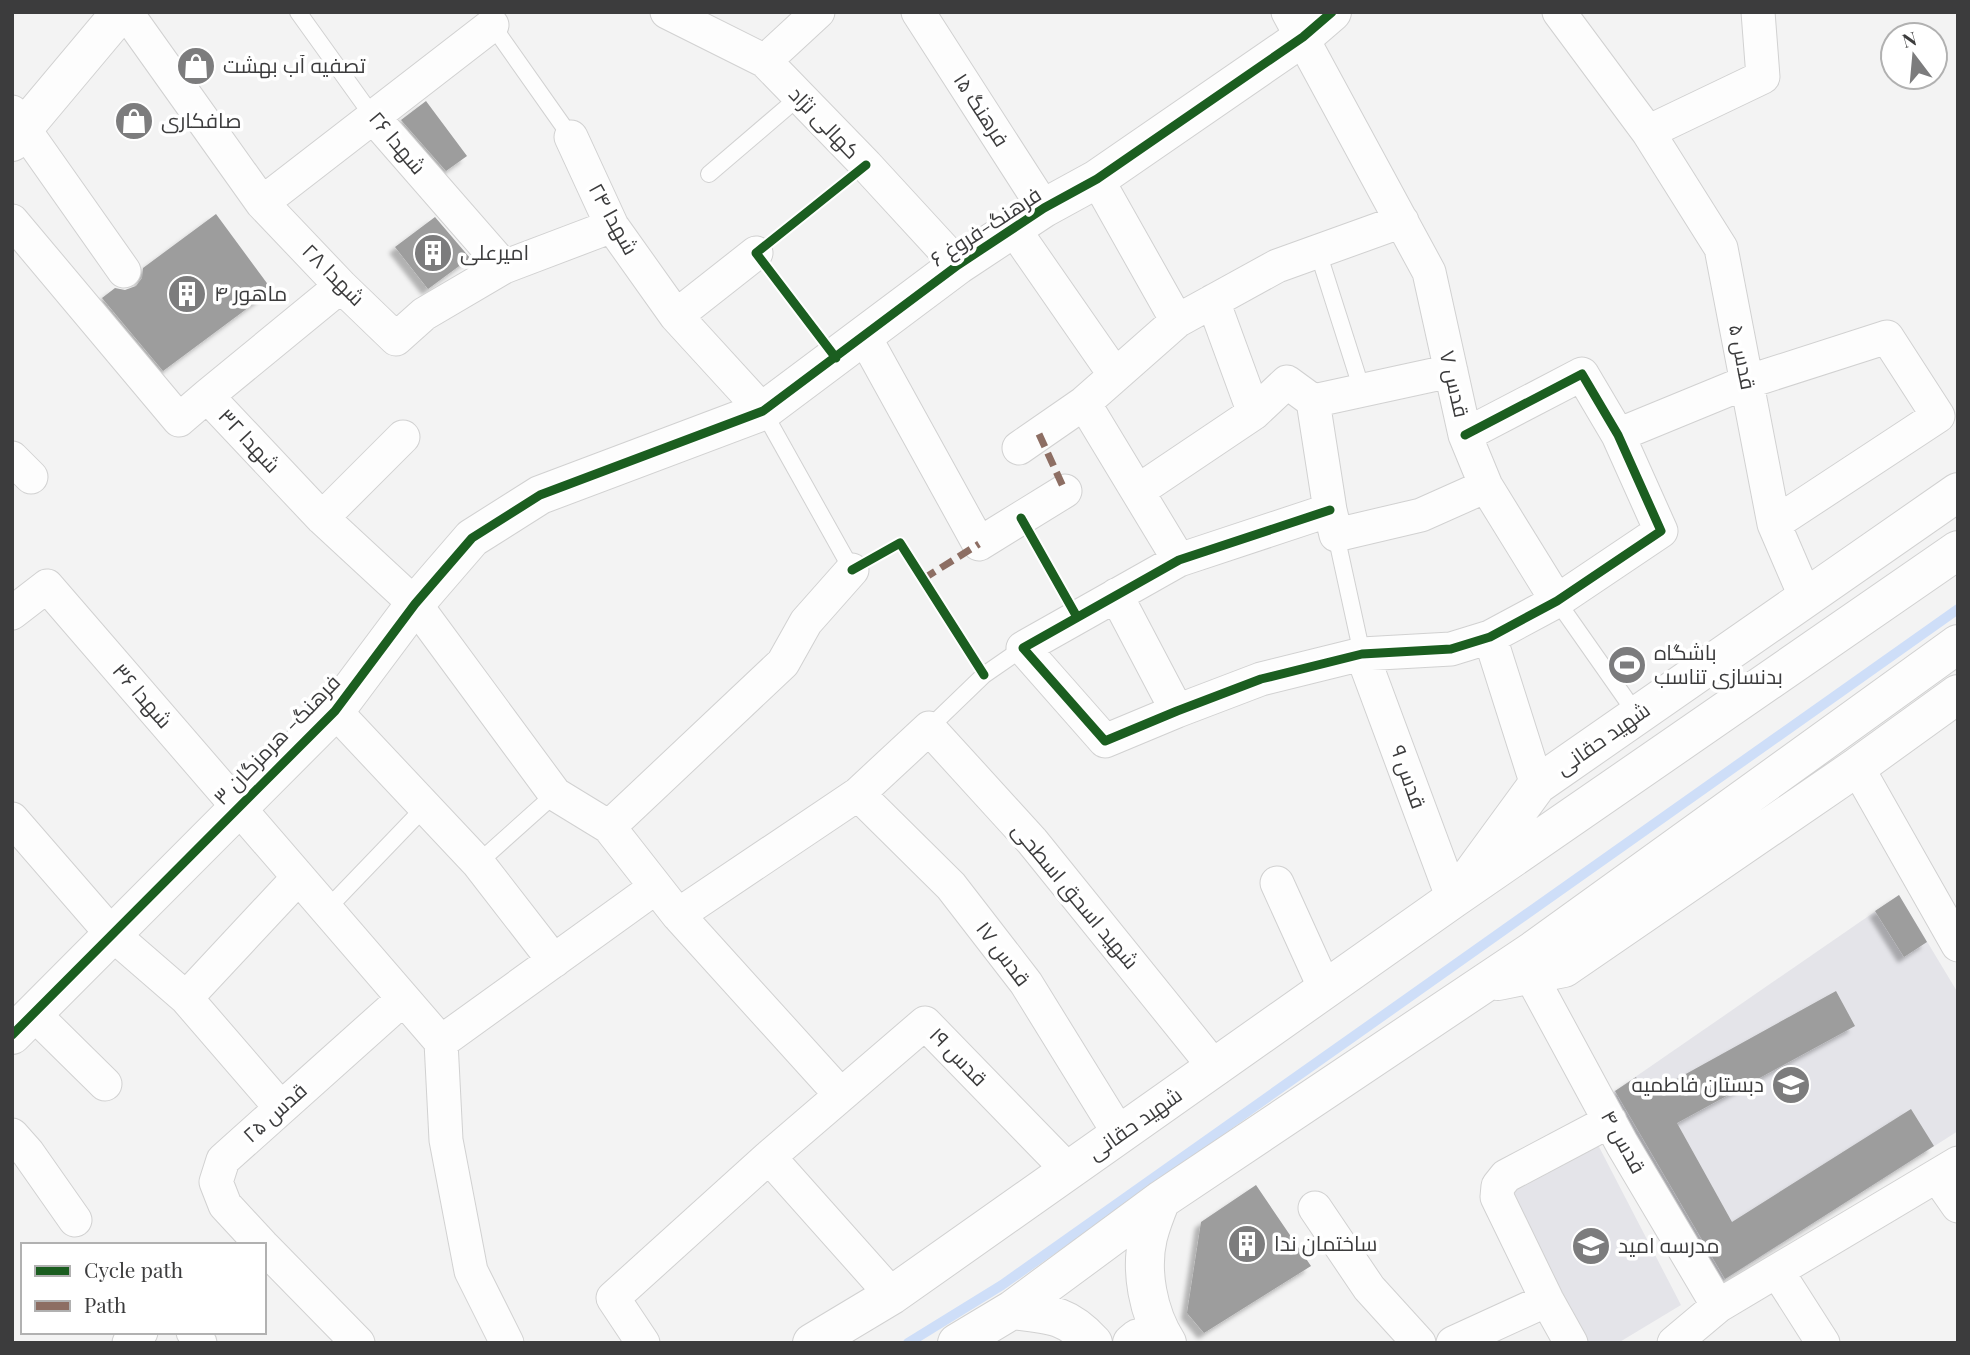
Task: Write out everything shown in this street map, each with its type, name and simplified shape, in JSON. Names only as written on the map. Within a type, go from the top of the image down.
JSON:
[{"type":"main road","points":[[16,128],[124,12]]},
{"type":"main road","name":"فرهنگ-فروغ ۶","points":[[652,454],[763,411],[958,265],[1029,218],[1097,179],[1295,24],[1332,12]]},
{"type":"main road","name":"فرهنگ- هرمزگان ۳","points":[[23,1024],[335,711],[415,604],[472,538],[540,495],[652,454]]},
{"type":"main road","name":"شهید حقانی","points":[[1453,899],[1537,785],[1958,492]]},
{"type":"main road","name":"شهید حقانی","points":[[812,1343],[891,1295],[1216,1069],[1453,899],[1958,550]]},
{"type":"main road","points":[[957,1343],[1012,1310],[1161,1200],[1486,983],[1532,963],[1958,644]]},
{"type":"main road","points":[[1532,963],[1564,968],[1857,767],[1958,694]]},
{"type":"main road","points":[[1154,1340],[1146,1273],[1147,1238],[1161,1200]]},
{"type":"main road","points":[[1012,1310],[1054,1314],[1081,1330],[1093,1343]]},
{"type":"street","name":"شهدا ۲۸","points":[[124,12],[262,203],[396,339],[424,314],[504,267],[612,226]]},
{"type":"street","name":"فرهنگ ۱۵","points":[[918,12],[1115,376]]},
{"type":"street","name":"قدس ۵","points":[[1559,12],[1648,132],[1721,248],[1774,524],[1805,596]]},
{"type":"street","points":[[1648,132],[1763,77],[1758,12]]},
{"type":"street","points":[[765,61],[814,13]]},
{"type":"street","name":"کهالی نژاد","points":[[676,14],[765,61],[958,265]]},
{"type":"street","points":[[262,203],[374,118],[488,19]]},
{"type":"street","name":"قدس ۷","points":[[1295,24],[1429,272],[1465,435],[1486,486],[1557,601]]},
{"type":"street","name":"شهدا ۲۶","points":[[374,118],[504,267]]},
{"type":"street","points":[[16,128],[124,271]]},
{"type":"street","name":"شهدا ۲۴","points":[[571,137],[612,226],[676,316],[763,411]]},
{"type":"street","points":[[1097,179],[1177,321]]},
{"type":"street","name":"شهدا ۳۲","points":[[12,221],[179,420],[207,396],[322,518],[415,604],[555,794]]},
{"type":"street","points":[[1018,449],[1084,403],[1177,321],[1277,266],[1402,221]]},
{"type":"street","points":[[676,316],[756,253]]},
{"type":"street","points":[[207,396],[341,286]]},
{"type":"street","points":[[1213,301],[1254,413]]},
{"type":"street","points":[[863,334],[979,544],[1065,491]]},
{"type":"street","points":[[1618,435],[1747,382],[1887,337],[1938,416],[1774,524]]},
{"type":"street","points":[[1313,401],[1451,371]]},
{"type":"street","points":[[1465,435],[1583,374],[1618,435],[1661,531],[1557,601],[1490,636],[1451,649],[1362,654],[1261,679],[1177,710],[1105,741],[1023,648],[1179,560],[1333,522],[1421,515],[1486,486]]},
{"type":"street","points":[[1138,491],[1254,413],[1287,382],[1313,401],[1333,522]]},
{"type":"street","points":[[1084,403],[1179,560]]},
{"type":"street","points":[[322,518],[403,437]]},
{"type":"street","points":[[609,827],[783,663],[806,622],[852,570]]},
{"type":"street","name":"شهدا ۳۶","points":[[12,613],[47,586],[441,1042]]},
{"type":"street","points":[[1116,595],[1177,710]]},
{"type":"street","points":[[1490,636],[1537,785]]},
{"type":"street","name":"قدس ۹","points":[[1362,654],[1453,899]]},
{"type":"street","points":[[335,711],[478,863],[554,961]]},
{"type":"street","points":[[678,915],[859,794],[929,728]]},
{"type":"street","name":"شهید اسحق اسطحی","points":[[929,728],[1032,841],[1216,1069]]},
{"type":"street","points":[[1857,767],[1958,945]]},
{"type":"street","points":[[555,794],[609,827],[678,915],[841,1095],[613,1298],[643,1343]]},
{"type":"street","name":"قدس ۱۷","points":[[859,794],[951,886],[1026,983],[1120,1135]]},
{"type":"street","points":[[12,819],[111,933],[186,998],[281,1108]]},
{"type":"street","points":[[186,998],[298,878]]},
{"type":"street","points":[[1277,883],[1325,991]]},
{"type":"street","points":[[507,1343],[471,1271],[446,1140],[441,1042],[656,887]]},
{"type":"street","name":"قدس ۴","points":[[1532,963],[1610,1121],[1718,1306]]},
{"type":"street","name":"قدس ۲۵","points":[[258,1243],[225,1205],[215,1182],[223,1160],[403,999]]},
{"type":"street","name":"قدس ۱۹","points":[[841,1095],[925,1023],[1068,1170]]},
{"type":"street","points":[[23,1024],[105,1084]]},
{"type":"street","points":[[1571,1343],[1497,1197],[1498,1186],[1506,1176],[1610,1121]]},
{"type":"street","points":[[12,1135],[28,1153],[75,1220]]},
{"type":"street","points":[[769,1157],[891,1295]]},
{"type":"street","points":[[1674,1343],[1718,1306],[1947,1170],[1958,1206]]},
{"type":"street","points":[[1315,1208],[1369,1288],[1419,1343]]},
{"type":"street","name":"قدس ۲۵","points":[[266,1251],[358,1343]]},
{"type":"street","points":[[1777,1271],[1822,1343]]},
{"type":"street","points":[[1453,1343],[1547,1300]]},
{"type":"lane","name":"شهدا ۲۶","points":[[298,12],[374,118]]},
{"type":"lane","name":"شهدا ۲۴","points":[[488,19],[571,137]]},
{"type":"lane","points":[[709,174],[799,97]]},
{"type":"lane","points":[[1318,252],[1362,390]]},
{"type":"lane","points":[[763,411],[852,570]]},
{"type":"lane","points":[[1333,522],[1362,654]]},
{"type":"lane","name":"قدس ۷","points":[[1557,601],[1637,715]]},
{"type":"lane","points":[[929,728],[984,675],[1023,648]]},
{"type":"lane","points":[[478,863],[555,794]]},
{"type":"lane","points":[[326,909],[425,807]]},
{"type":"shaded area","name":"دبستان فاطمیه","points":[[1899,895],[1958,993],[1958,1131],[1718,1284],[1612,1093]]},
{"type":"shaded area","name":"مدرسه امید","points":[[1597,1143],[1681,1305],[1618,1343],[1577,1343],[1504,1188]]},
{"type":"building","points":[[426,101],[467,156],[446,171],[401,120]]},
{"type":"building","name":"ماهور ۴","points":[[216,214],[272,290],[163,371],[102,298],[115,288],[125,290],[136,286],[142,278],[143,268]]},
{"type":"building","name":"امیرعلی","points":[[435,217],[470,258],[428,289],[395,247]]},
{"type":"building","points":[[1899,895],[1927,942],[1904,957],[1875,911]]},
{"type":"building","points":[[1836,991],[1855,1026],[1677,1123],[1732,1222],[1911,1109],[1934,1146],[1725,1279],[1615,1091],[1636,1077],[1646,1096]]},
{"type":"building","name":"ساختمان ندا","points":[[1256,1185],[1311,1266],[1204,1333],[1187,1313],[1201,1222]]},
{"type":"waterway","points":[[908,1343],[1002,1285],[1958,609]]},
{"type":"marked path","points":[[1039,434],[1065,491]]},
{"type":"marked path","points":[[923,579],[979,544]]},
{"type":"cycle path","points":[[12,1035],[335,711],[415,604],[472,538],[540,495],[763,411],[958,265],[1044,208],[1097,179],[1303,37],[1332,12]]},
{"type":"cycle path","points":[[836,358],[756,253],[866,165]]},
{"type":"cycle path","points":[[1330,510],[1179,560],[1023,648],[1105,741],[1261,679],[1362,654],[1451,649],[1490,637],[1557,601],[1661,531],[1618,435],[1582,374],[1465,435]]},
{"type":"cycle path","points":[[1021,518],[1077,617]]},
{"type":"cycle path","points":[[852,570],[900,543],[984,675]]},
{"type":"place","name":"تصفیه آب بهشت","points":[[196,66]]},
{"type":"place","name":"صافکاری","points":[[134,121]]},
{"type":"place","name":"امیرعلی","points":[[433,253]]},
{"type":"place","name":"ماهور ۴","points":[[187,294]]},
{"type":"place","name":"باشگاه بدنسازی تناسب","points":[[1627,665]]},
{"type":"place","name":"دبستان فاطمیه","points":[[1791,1085]]},
{"type":"place","name":"ساختمان ندا","points":[[1247,1244]]},
{"type":"place","name":"مدرسه امید","points":[[1591,1246]]}]
